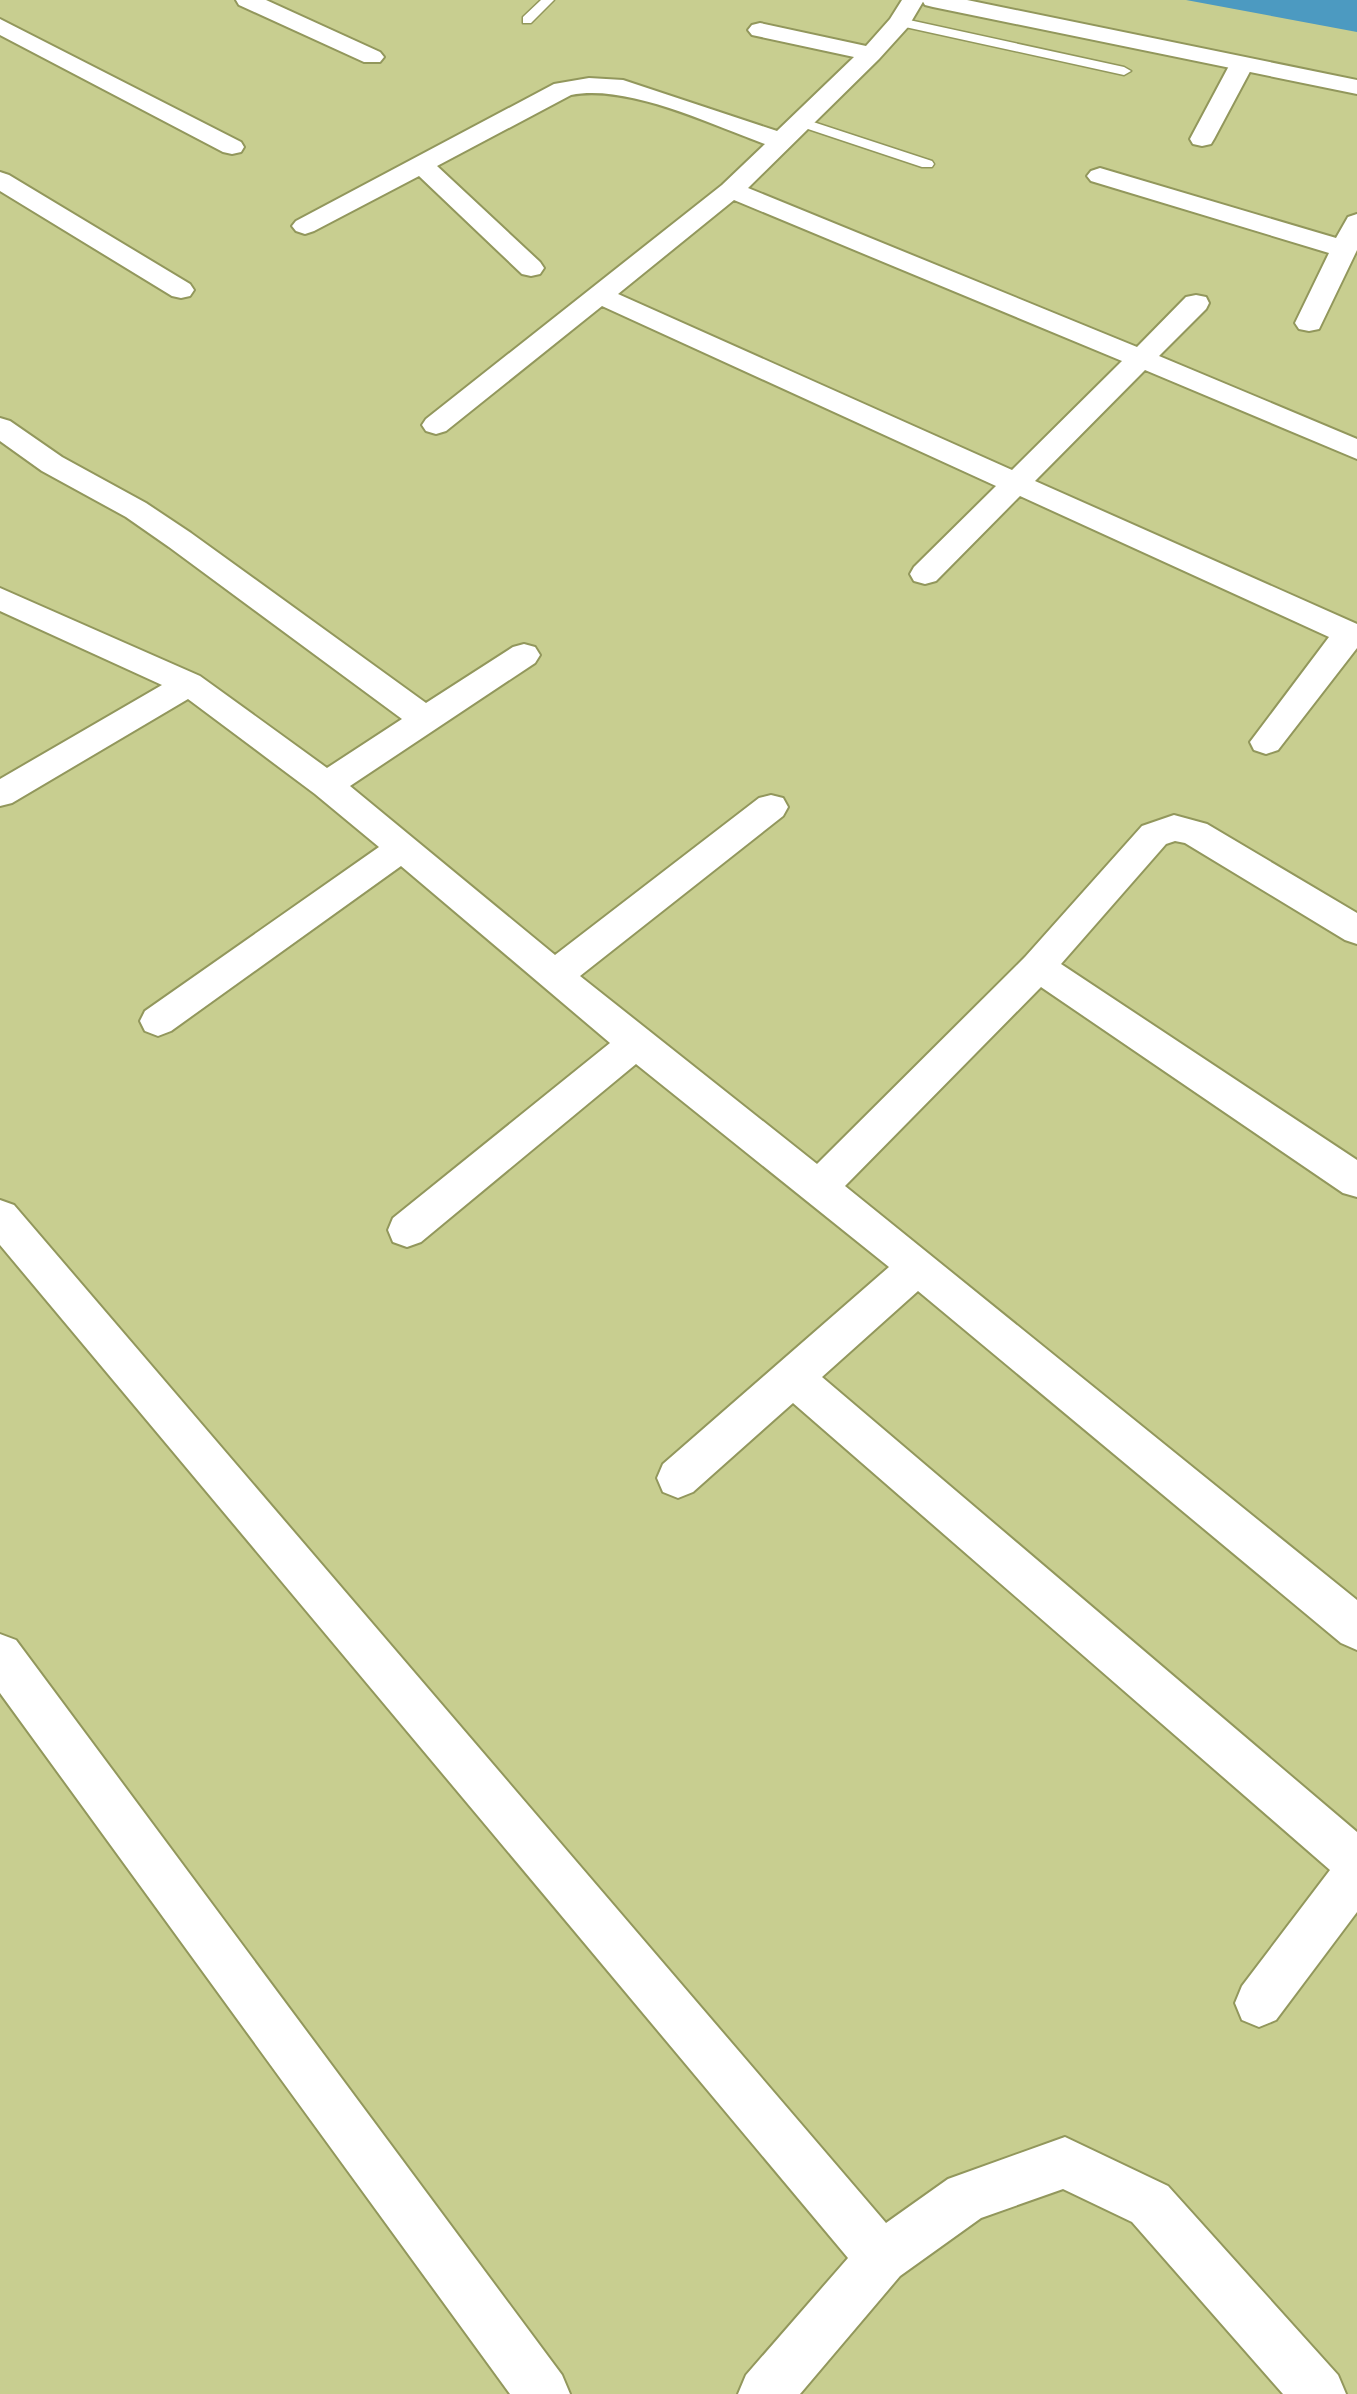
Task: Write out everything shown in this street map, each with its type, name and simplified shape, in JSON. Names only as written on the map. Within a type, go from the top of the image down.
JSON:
[{"type":"street","points":[[247,0],[372,57]]},
{"type":"street","points":[[933,0],[1357,87]]},
{"type":"street","points":[[436,425],[731,190],[871,54],[907,11]]},
{"type":"street","points":[[0,26],[232,147]]},
{"type":"street","points":[[760,30],[871,54]]},
{"type":"street","points":[[1202,139],[1241,64]]},
{"type":"street","points":[[305,226],[563,89],[587,83],[611,84],[632,89],[781,141]]},
{"type":"street","points":[[421,164],[531,268]]},
{"type":"street","points":[[1100,176],[1344,249]]},
{"type":"street","points":[[0,180],[181,290]]},
{"type":"street","points":[[731,190],[1357,450]]},
{"type":"street","points":[[1309,323],[1357,222]]},
{"type":"street","points":[[1329,282],[1357,290]]},
{"type":"street","points":[[601,296],[1353,635],[1266,742]]},
{"type":"street","points":[[925,574],[1017,485],[1196,303]]},
{"type":"street","points":[[0,427],[52,464],[136,510],[180,540],[425,719]]},
{"type":"street","points":[[0,599],[190,684],[327,785],[554,976],[817,1189],[918,1267],[1357,1628]]},
{"type":"street","points":[[327,785],[524,655]]},
{"type":"street","points":[[0,794],[190,684]]},
{"type":"street","points":[[554,976],[771,807]]},
{"type":"street","points":[[817,1189],[1038,967],[1154,835],[1174,828],[1195,833],[1357,930]]},
{"type":"street","points":[[158,1021],[401,849]]},
{"type":"street","points":[[1038,967],[1357,1181]]},
{"type":"street","points":[[408,1230],[636,1043]]},
{"type":"street","points":[[0,1217],[882,2258]]},
{"type":"street","points":[[678,1478],[918,1267]]},
{"type":"street","points":[[793,1377],[1357,1863]]},
{"type":"street","points":[[0,1656],[543,2394]]},
{"type":"street","points":[[1259,2003],[1357,1873]]},
{"type":"street","points":[[765,2394],[882,2258],[966,2197],[1065,2163],[1150,2204],[1319,2394]]},
{"type":"lane","points":[[527,20],[548,0]]},
{"type":"lane","points":[[907,11],[1124,71]]},
{"type":"lane","points":[[801,121],[927,164]]},
{"type":"water","points":[[1186,0],[1357,0],[1357,32]]}]
